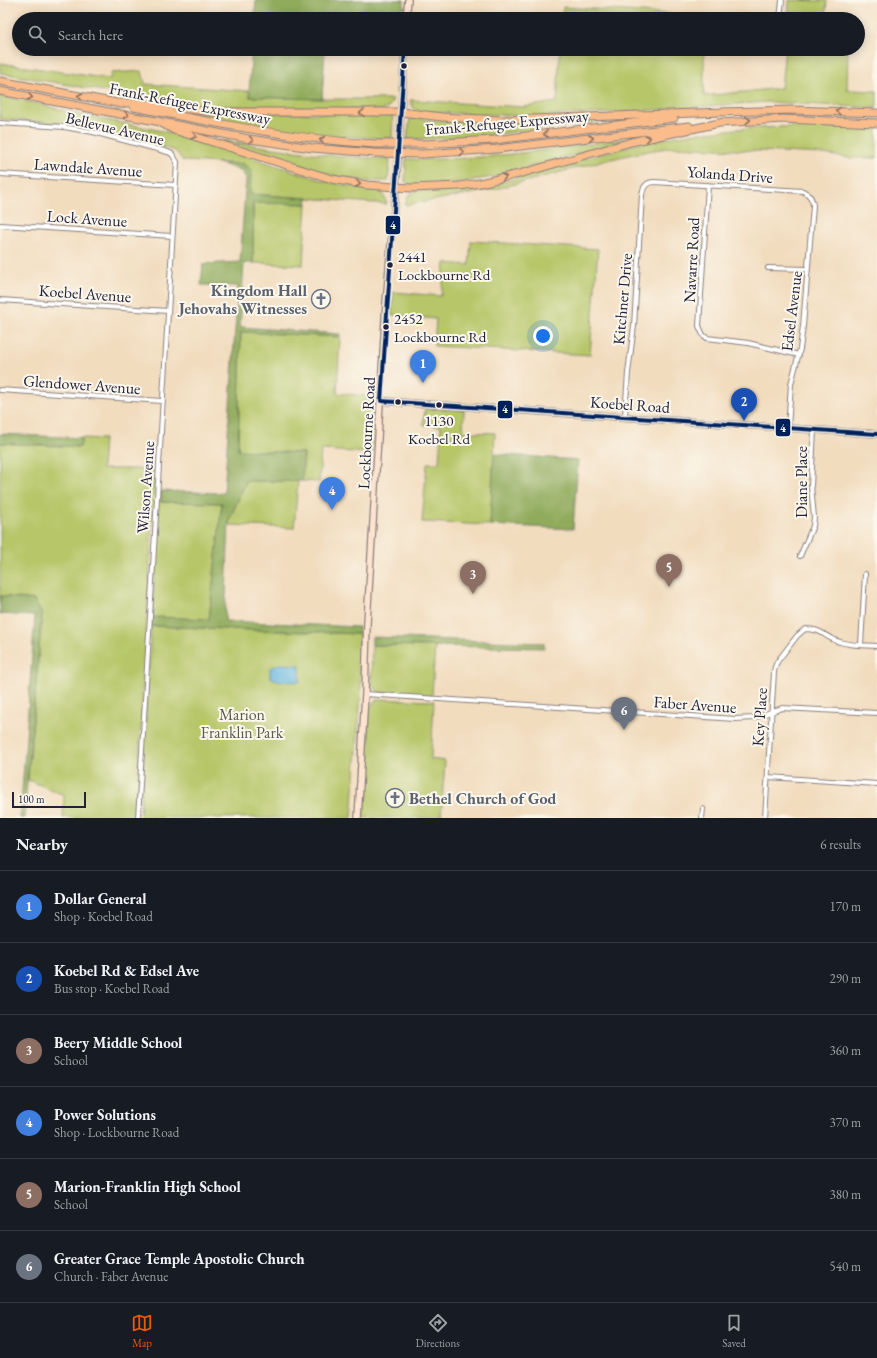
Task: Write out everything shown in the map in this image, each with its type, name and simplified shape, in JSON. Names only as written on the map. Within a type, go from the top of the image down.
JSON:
[{"type":"highway","name":"Frank-Refugee Expressway","points":[[0,81],[275,134],[375,144],[424,144],[494,140],[723,112],[792,110],[877,113]]},
{"type":"highway","name":"Frank-Refugee Expressway","points":[[0,91],[275,144],[374,153],[423,154],[497,149],[724,122],[784,119],[877,123]]},
{"type":"highway","points":[[118,103],[143,104],[213,112],[400,112],[442,117],[502,120],[723,112]]},
{"type":"highway","points":[[158,121],[174,130],[332,179],[367,185],[411,188],[480,183],[519,174],[631,142],[724,122]]},
{"type":"main road","points":[[407,12],[408,0]]},
{"type":"main road","name":"Lockbourne Road","points":[[358,818],[365,694],[367,623],[386,303],[396,186],[404,56]]},
{"type":"main road","name":"Koebel Road","points":[[381,401],[625,416],[877,434]]},
{"type":"street","points":[[781,12],[782,0]]},
{"type":"street","name":"Bellevue Avenue","points":[[0,123],[64,127],[93,132],[168,152],[175,158]]},
{"type":"street","name":"Wilson Avenue","points":[[138,818],[177,162],[175,158]]},
{"type":"street","name":"Lawndale Avenue","points":[[0,174],[175,185]]},
{"type":"street","name":"Yolanda Drive","points":[[646,184],[654,182],[803,191],[810,197]]},
{"type":"street","name":"Kitchner Drive","points":[[625,416],[628,373],[634,326],[642,194],[646,184]]},
{"type":"street","name":"Navarre Road","points":[[708,185],[699,326],[703,335],[713,340],[748,343],[799,355]]},
{"type":"street","name":"Edsel Avenue","points":[[788,428],[791,384],[799,355],[803,326],[812,206],[810,197]]},
{"type":"street","name":"Lock Avenue","points":[[0,225],[172,236]]},
{"type":"street","points":[[768,268],[808,269]]},
{"type":"street","name":"Koebel Avenue","points":[[0,300],[168,311]]},
{"type":"street","name":"Glendower Avenue","points":[[0,390],[162,401]]},
{"type":"street","name":"Diane Place","points":[[800,556],[813,526],[814,517],[811,486],[814,430]]},
{"type":"street","points":[[865,574],[861,645],[877,646]]},
{"type":"street","name":"Key Place","points":[[765,818],[775,667],[797,636],[805,630],[818,630],[838,642],[861,645]]},
{"type":"street","name":"Faber Avenue","points":[[365,694],[735,720],[754,718],[782,708],[877,713]]},
{"type":"street","points":[[768,777],[877,784]]},
{"type":"street","points":[[702,818],[703,809]]},
{"type":"green space","points":[[256,0],[404,0],[403,12],[255,12]]},
{"type":"green space","points":[[789,0],[827,1],[826,12],[788,12]]},
{"type":"green space","points":[[563,7],[642,12],[563,12]]},
{"type":"green space","points":[[252,56],[325,56],[322,99],[250,97],[249,91]]},
{"type":"green space","points":[[560,56],[704,56],[704,96],[781,88],[784,56],[848,56],[847,90],[877,91],[877,108],[767,102],[610,113],[531,116],[423,112],[414,109],[410,100],[523,107],[557,102]]},
{"type":"green space","points":[[0,63],[110,79],[111,73],[142,71],[145,84],[249,91],[250,97],[393,99],[388,108],[381,110],[202,106],[173,103],[0,73]]},
{"type":"green space","points":[[0,96],[40,104],[72,113],[182,135],[327,182],[379,190],[383,193],[387,204],[250,194],[251,170],[243,164],[183,161],[176,151],[89,127],[0,119]]},
{"type":"green space","points":[[193,112],[389,114],[393,116],[392,138],[367,138],[292,131],[218,119],[194,114]]},
{"type":"green space","points":[[410,118],[483,122],[607,119],[607,121],[464,138],[407,139]]},
{"type":"green space","points":[[802,126],[877,128],[877,158],[850,158],[823,154],[674,147],[606,160],[495,189],[405,205],[408,196],[418,190],[442,192],[455,191],[503,182],[646,141],[697,133],[737,129]]},
{"type":"green space","points":[[626,139],[499,176],[448,184],[411,185],[405,182],[406,159],[489,156]]},
{"type":"green space","points":[[222,141],[265,147],[348,157],[390,159],[388,181],[364,181],[337,177]]},
{"type":"green space","points":[[218,163],[243,164],[251,170],[250,194],[307,198],[307,204],[253,203],[253,263],[244,263],[240,327],[340,334],[340,337],[241,332],[238,450],[304,453],[302,481],[246,481],[229,521],[225,621],[359,627],[359,634],[151,626],[152,617],[209,619],[222,503],[161,502],[161,491],[224,493],[238,286],[201,285],[203,264],[240,262],[246,178],[241,170]]},
{"type":"green space","points":[[253,202],[307,204],[303,265],[253,263]]},
{"type":"green space","points":[[471,241],[598,249],[590,355],[434,346],[436,319],[391,315],[394,292],[441,296],[445,263],[469,265]]},
{"type":"green space","points":[[241,332],[340,337],[337,393],[376,397],[372,453],[321,450],[319,482],[302,481],[304,453],[238,451]]},
{"type":"green space","points":[[425,408],[464,410],[463,432],[495,433],[490,525],[422,522],[427,463],[439,463],[441,426],[423,425]]},
{"type":"green space","points":[[0,434],[82,438],[80,447],[0,443]]},
{"type":"green space","points":[[82,438],[104,439],[102,469],[155,469],[136,818],[63,818],[64,795],[28,780],[42,614],[34,600],[0,596],[0,443],[80,447]]},
{"type":"green space","points":[[494,454],[578,460],[573,529],[490,525]]},
{"type":"green space","points":[[246,481],[298,481],[294,528],[229,525],[229,521]]},
{"type":"green space","points":[[159,491],[161,491],[161,502],[222,503],[209,620],[152,617]]},
{"type":"green space","points":[[0,596],[34,600],[42,614],[24,818],[20,818],[35,616],[0,614]]},
{"type":"green space","name":"Marion Franklin Park","points":[[151,626],[359,634],[361,691],[352,818],[140,818]]},
{"type":"green space","points":[[372,637],[544,643],[544,648],[372,645]]},
{"type":"green space","points":[[372,645],[435,646],[432,696],[378,692],[371,685]]},
{"type":"green space","points":[[377,699],[434,701],[431,759],[445,761],[441,818],[363,818],[370,707]]},
{"type":"water","points":[[279,664],[300,665],[300,682],[279,681],[270,677],[270,668]]},
{"type":"transit line","name":"4","points":[[381,401],[405,56]]},
{"type":"transit line","name":"4","points":[[381,401],[877,434]]},
{"type":"place","name":"2441 Lockbourne Rd","points":[[390,265]]},
{"type":"place","name":"Kingdom Hall Jehovahs Witnesses","points":[[321,299]]},
{"type":"place","name":"2452 Lockbourne Rd","points":[[386,327]]},
{"type":"place","name":"Dollar General","points":[[423,383]]},
{"type":"place","name":"1130 Koebel Rd","points":[[439,405]]},
{"type":"place","name":"Koebel Rd & Edsel Ave","points":[[744,421]]},
{"type":"place","name":"Power Solutions","points":[[332,510]]},
{"type":"place","name":"Marion-Franklin High School","points":[[669,587]]},
{"type":"place","name":"Beery Middle School","points":[[473,594]]},
{"type":"place","name":"Greater Grace Temple Apostolic Church","points":[[624,730]]},
{"type":"place","name":"Bethel Church of God","points":[[395,798]]}]
